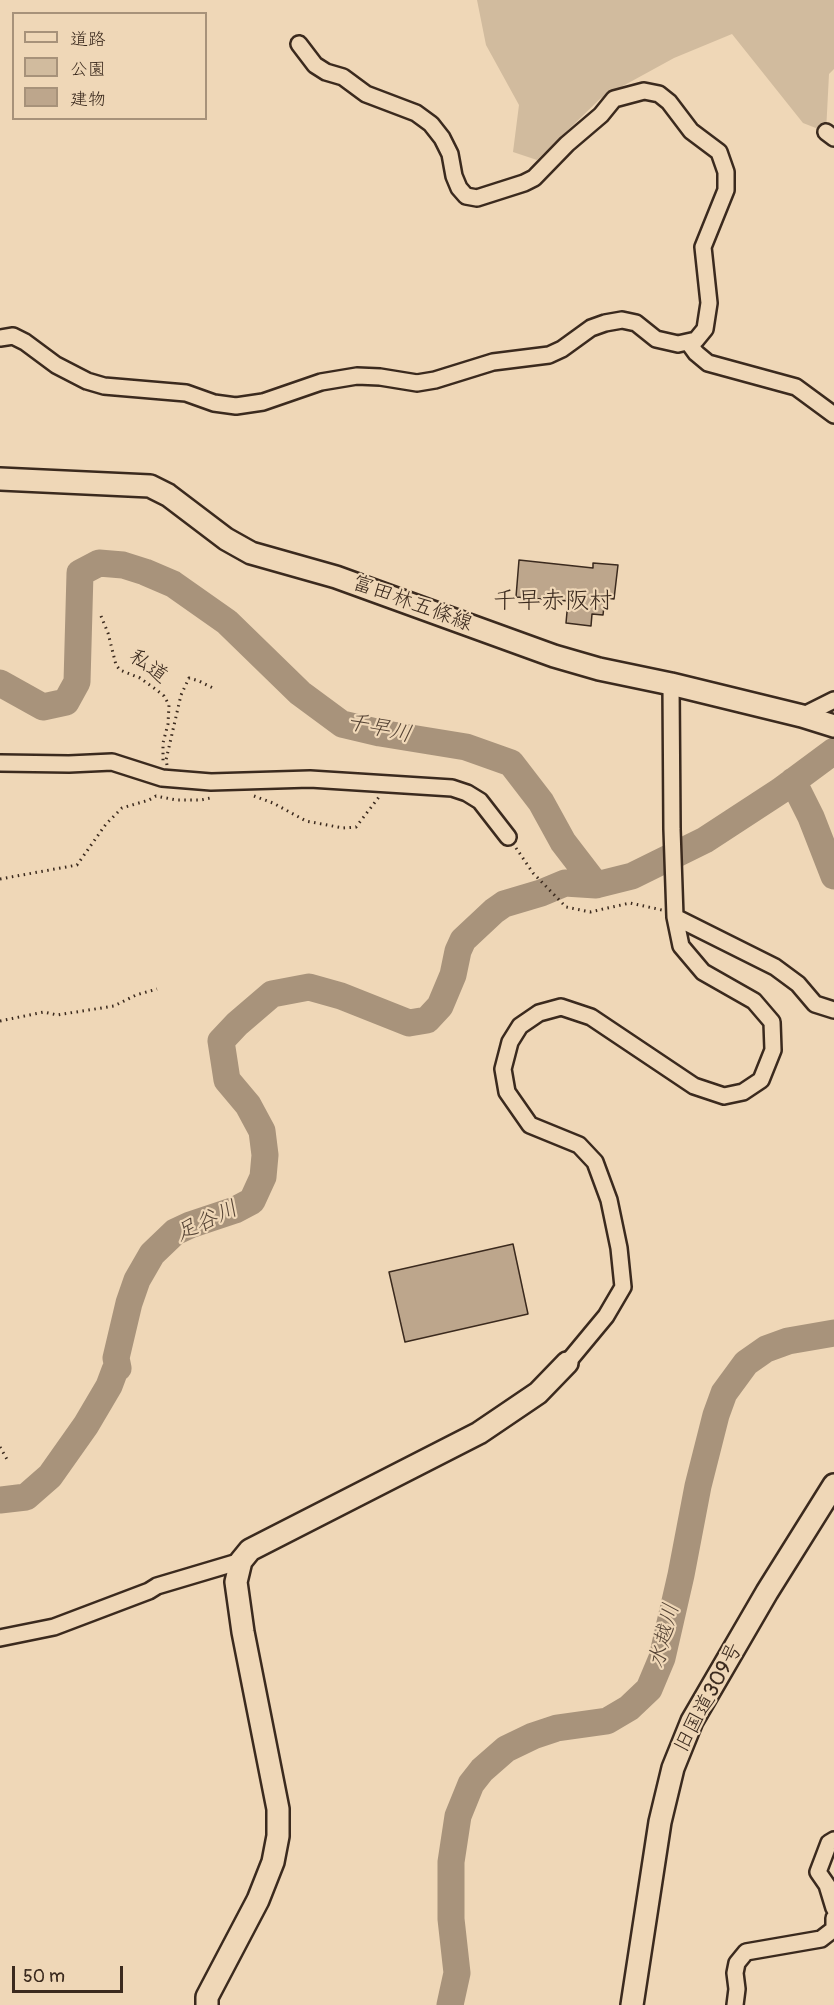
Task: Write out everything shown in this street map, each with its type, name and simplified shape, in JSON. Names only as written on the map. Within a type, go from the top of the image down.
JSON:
[{"type":"street","points":[[0,338],[13,336],[56,365],[87,381],[104,386],[186,393],[214,403],[236,406],[263,402],[321,382],[357,376],[417,383],[435,381],[493,362],[549,355],[562,349],[591,328],[622,320],[636,323],[656,339],[678,344],[696,340],[705,329],[709,303],[703,247],[726,190],[726,172],[719,152],[691,131],[669,102],[659,94],[644,91],[614,99],[601,115],[567,144],[534,178],[477,198],[466,196],[459,188],[450,154],[442,138],[431,124],[416,113],[366,94],[343,77],[321,69],[315,65],[299,44]]},
{"type":"street","points":[[688,342],[708,363],[796,387],[834,415]]},
{"type":"street","name":"富田林五條線","points":[[0,479],[150,486],[168,495],[226,539],[251,552],[336,576],[554,656],[819,722]]},
{"type":"street","points":[[207,2005],[207,1997],[258,1900],[273,1862],[278,1836],[278,1809],[237,1592],[236,1581],[242,1561],[250,1550],[479,1433],[538,1392],[567,1363],[606,1316],[623,1287],[620,1248],[609,1200],[596,1162],[579,1145],[530,1125],[507,1092],[503,1069],[510,1042],[519,1026],[538,1013],[561,1007],[591,1017],[694,1086],[724,1096],[743,1092],[761,1080],[772,1050],[772,1022],[754,1001],[703,972],[681,946],[675,916],[671,684]]},
{"type":"street","points":[[819,722],[834,700]]},
{"type":"street","points":[[0,763],[112,762],[166,778],[211,782],[310,779],[452,788],[480,801],[508,837]]},
{"type":"street","points":[[675,916],[775,967],[798,984],[815,1004],[834,1010]]},
{"type":"street","name":"旧国道309号","points":[[632,2005],[660,1822],[673,1768],[692,1721],[767,1592],[834,1485]]},
{"type":"street","points":[[0,1638],[54,1627],[157,1586],[242,1561]]},
{"type":"street","points":[[834,1840],[829,1843],[818,1872],[827,1885],[834,1908]]},
{"type":"street","points":[[735,2005],[737,1989],[735,1973],[737,1964],[746,1952],[821,1939],[834,1929],[834,1918]]},
{"type":"path","name":"私道","points":[[101,616],[116,665],[120,670],[140,678],[158,691],[169,705],[168,724],[163,743],[166,778]]},
{"type":"path","name":"私道","points":[[166,778],[166,760],[181,695],[189,678],[213,688]]},
{"type":"path","points":[[246,793],[273,803],[306,821],[349,828],[356,827],[389,784]]},
{"type":"path","points":[[0,879],[77,865],[106,824],[122,808],[156,796],[176,800],[201,800],[218,795]]},
{"type":"path","points":[[508,837],[533,873],[566,907],[590,912],[630,903],[663,910],[675,916]]},
{"type":"path","points":[[0,1021],[44,1012],[57,1015],[114,1006],[136,995],[157,989]]},
{"type":"path","points":[[0,1447],[8,1461]]},
{"type":"green space","points":[[477,0],[834,0],[834,69],[829,74],[826,132],[803,123],[732,34],[674,58],[601,98],[537,160],[513,152],[519,105],[486,45]]},
{"type":"building","points":[[519,560],[593,568],[593,563],[618,565],[614,599],[605,598],[603,615],[592,614],[591,626],[566,623],[568,601],[516,597]]},
{"type":"building","points":[[513,1244],[528,1314],[405,1342],[389,1272]]},
{"type":"waterway","name":"千早川","points":[[0,683],[43,707],[66,702],[77,682],[80,573],[99,563],[123,565],[145,572],[173,584],[227,622],[300,693],[342,724],[380,733],[466,747],[511,763],[541,802],[563,842],[596,885]]},
{"type":"waterway","name":"足谷川","points":[[0,1500],[26,1497],[50,1476],[86,1425],[118,1368],[116,1358],[129,1303],[137,1280],[152,1254],[175,1232],[235,1210],[252,1201],[263,1177],[265,1155],[262,1131],[248,1105],[227,1080],[221,1041],[237,1024],[272,994],[309,987],[341,996],[409,1023],[427,1020],[440,1006],[453,975],[463,940],[504,904],[565,883],[596,885],[632,876],[705,840],[780,791],[834,751]]},
{"type":"waterway","name":"水越川","points":[[793,781],[811,817],[834,876]]},
{"type":"waterway","name":"水越川","points":[[450,2005],[457,1973],[451,1919],[451,1862],[458,1816],[471,1784],[482,1770],[506,1749],[557,1728],[607,1721],[629,1708],[649,1689],[662,1658],[698,1486],[724,1393],[746,1363],[766,1349],[788,1341],[834,1333]]},
{"type":"district","name":"千早赤阪村","points":[[553,602]]}]
